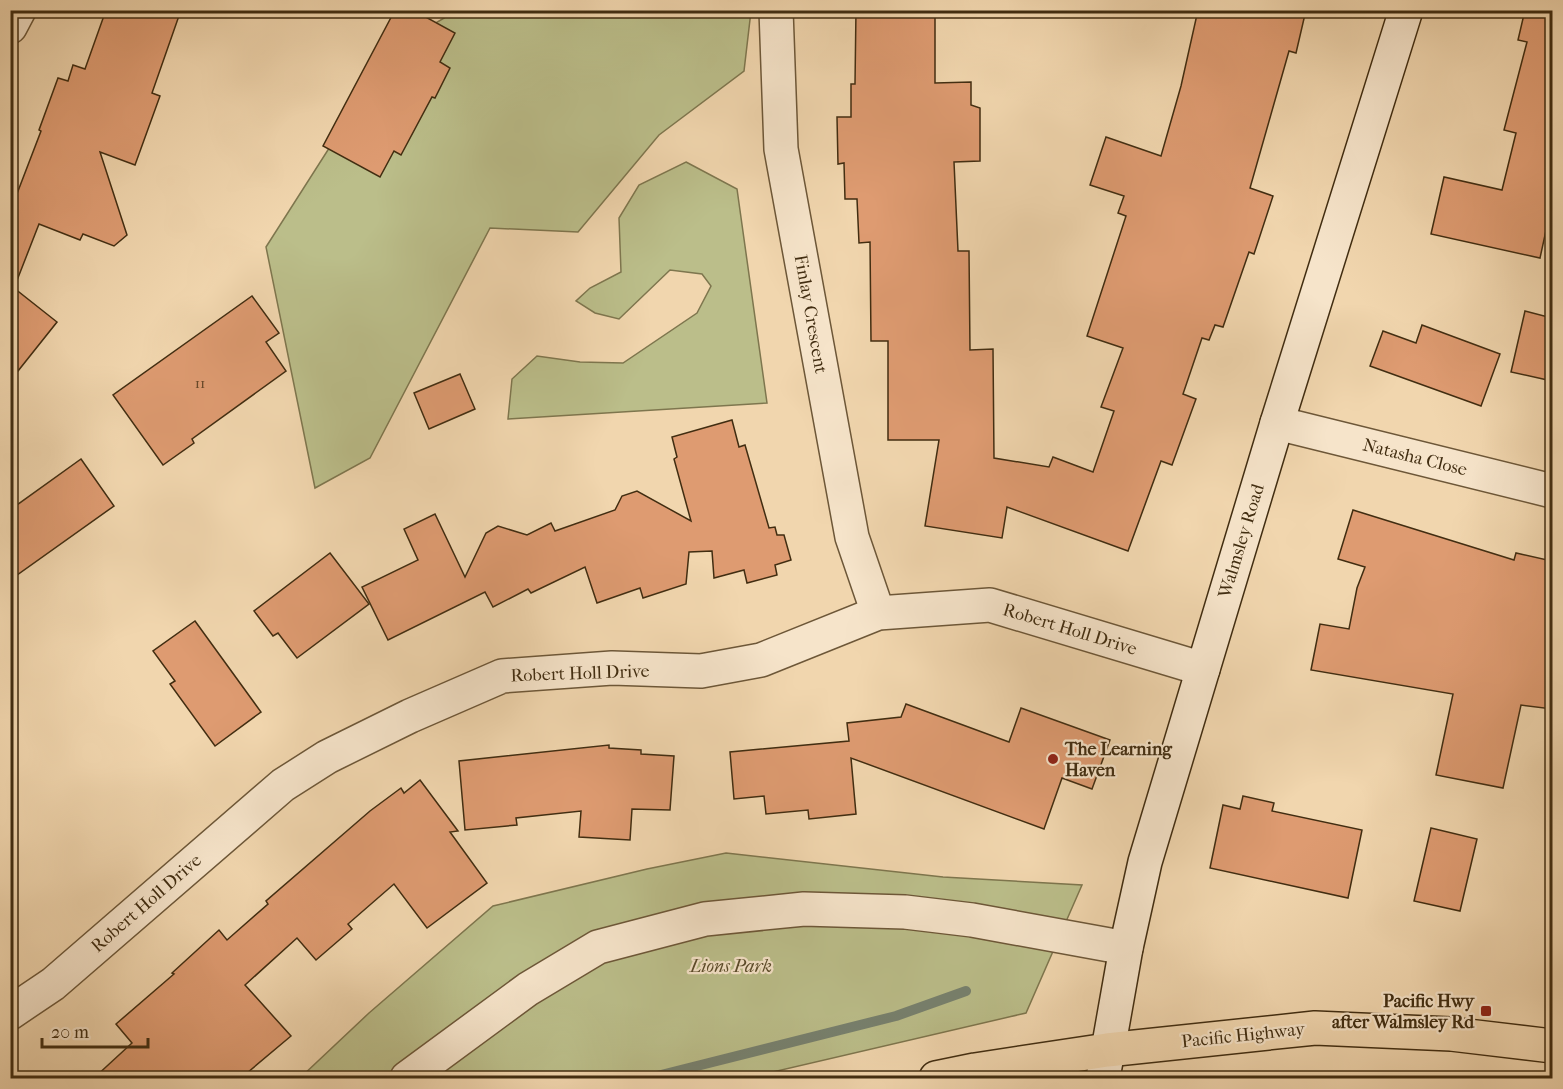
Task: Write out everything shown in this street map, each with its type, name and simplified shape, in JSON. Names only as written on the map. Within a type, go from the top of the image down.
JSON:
[{"type":"main road","name":"Pacific Highway","points":[[936,1078],[975,1070],[1105,1064],[1315,1028],[1450,1034],[1552,1046]]},
{"type":"street","points":[[10,27],[19,10]]},
{"type":"street","name":"Finlay Crescent","points":[[776,10],[781,149],[852,537],[878,613]]},
{"type":"street","name":"Walmsley Road","points":[[1105,1064],[1126,948],[1145,861],[1277,423],[1406,10]]},
{"type":"street","name":"Natasha Close","points":[[1277,423],[1552,491]]},
{"type":"street","name":"Robert Holl Drive","points":[[10,1013],[53,984],[283,784],[327,757],[410,716],[501,676],[612,668],[700,671],[761,660],[878,613],[990,605],[1203,669]]},
{"type":"street","points":[[407,1078],[528,989],[598,946],[705,920],[804,909],[904,912],[972,920],[1126,948]]},
{"type":"green space","points":[[456,11],[751,11],[744,71],[659,135],[578,232],[490,228],[370,458],[315,488],[266,247],[393,48]]},
{"type":"green space","points":[[686,162],[737,189],[767,403],[508,419],[512,379],[537,356],[580,362],[623,363],[697,313],[711,286],[702,274],[670,270],[619,319],[595,313],[576,301],[590,288],[621,272],[619,218],[639,185]]},
{"type":"green space","name":"Lions Park","points":[[726,853],[943,877],[1082,885],[1026,1013],[747,1078],[300,1078],[369,1013],[493,906],[647,869]]},
{"type":"building","points":[[106,10],[181,10],[152,93],[160,96],[135,165],[100,152],[127,235],[114,246],[83,234],[80,240],[39,224],[14,288],[57,322],[10,381],[10,212],[41,131],[39,130],[58,78],[68,81],[73,65],[85,69]]},
{"type":"building","points":[[395,10],[413,10],[455,33],[440,62],[450,68],[435,98],[432,97],[401,155],[394,151],[380,177],[323,146]]},
{"type":"building","points":[[856,10],[935,10],[935,83],[971,82],[971,105],[980,108],[980,161],[954,162],[958,251],[969,251],[970,350],[993,349],[994,458],[1049,467],[1053,457],[1093,472],[1114,411],[1101,407],[1123,348],[1087,336],[1126,216],[1118,213],[1124,196],[1090,185],[1106,137],[1161,156],[1181,86],[1198,10],[1306,10],[1296,53],[1289,51],[1250,188],[1273,196],[1254,254],[1249,252],[1223,327],[1215,325],[1209,340],[1202,338],[1183,394],[1196,399],[1172,465],[1161,461],[1128,551],[1007,507],[1002,538],[925,526],[939,440],[888,440],[888,341],[871,341],[870,242],[859,243],[857,199],[845,199],[844,163],[838,164],[837,117],[851,117],[851,84],[855,84]]},
{"type":"building","points":[[1525,10],[1552,10],[1552,203],[1540,258],[1431,234],[1444,177],[1502,190],[1516,133],[1504,130],[1527,42],[1518,40]]},
{"type":"building","points":[[252,296],[279,333],[266,342],[286,371],[192,439],[194,443],[163,465],[113,395]]},
{"type":"building","points":[[1525,311],[1552,318],[1552,381],[1511,372]]},
{"type":"building","points":[[1422,325],[1500,354],[1481,406],[1370,366],[1383,331],[1416,343]]},
{"type":"building","points":[[460,374],[475,409],[429,429],[414,393]]},
{"type":"building","points":[[732,420],[739,447],[745,445],[769,528],[775,527],[777,535],[784,535],[791,560],[775,565],[777,575],[747,583],[744,570],[714,578],[712,551],[689,552],[686,584],[643,598],[640,588],[597,603],[585,567],[531,593],[528,589],[493,607],[485,592],[388,640],[362,587],[418,560],[404,529],[435,514],[465,577],[486,533],[498,526],[527,535],[551,523],[555,531],[615,510],[622,496],[637,491],[691,521],[674,459],[677,457],[672,437]]},
{"type":"building","points":[[81,459],[114,506],[10,580],[10,510]]},
{"type":"building","points":[[1353,510],[1514,560],[1516,553],[1552,561],[1552,709],[1521,705],[1503,788],[1436,775],[1453,694],[1311,670],[1320,624],[1349,629],[1357,588],[1365,567],[1338,559]]},
{"type":"building","points":[[330,553],[369,604],[297,658],[278,633],[273,636],[254,611]]},
{"type":"building","points":[[195,621],[261,712],[215,746],[170,684],[175,681],[153,651]]},
{"type":"building","points":[[906,704],[1009,742],[1021,708],[1110,740],[1092,789],[1062,778],[1044,829],[851,758],[856,814],[809,819],[808,810],[766,814],[764,796],[734,799],[730,752],[849,741],[847,723],[901,717]]},
{"type":"building","points":[[609,745],[609,748],[641,750],[641,754],[674,756],[670,810],[632,809],[630,840],[579,837],[581,811],[516,818],[517,825],[465,830],[459,761]]},
{"type":"building","points":[[420,780],[458,831],[450,832],[487,883],[427,928],[394,884],[348,924],[352,929],[316,960],[297,938],[245,985],[291,1036],[241,1078],[94,1078],[132,1043],[116,1024],[174,974],[172,973],[219,930],[227,940],[268,904],[266,901],[370,811],[401,788],[404,793]]},
{"type":"building","points":[[1243,796],[1274,803],[1272,811],[1362,830],[1348,898],[1210,868],[1223,805],[1240,809]]},
{"type":"building","points":[[1431,828],[1477,839],[1460,911],[1414,901]]},
{"type":"waterway","points":[[649,1078],[896,1016],[966,991]]},
{"type":"place","name":"The Learning Haven","points":[[1053,759]]},
{"type":"place","name":"Pacific Hwy after Walmsley Rd","points":[[1486,1011]]}]
